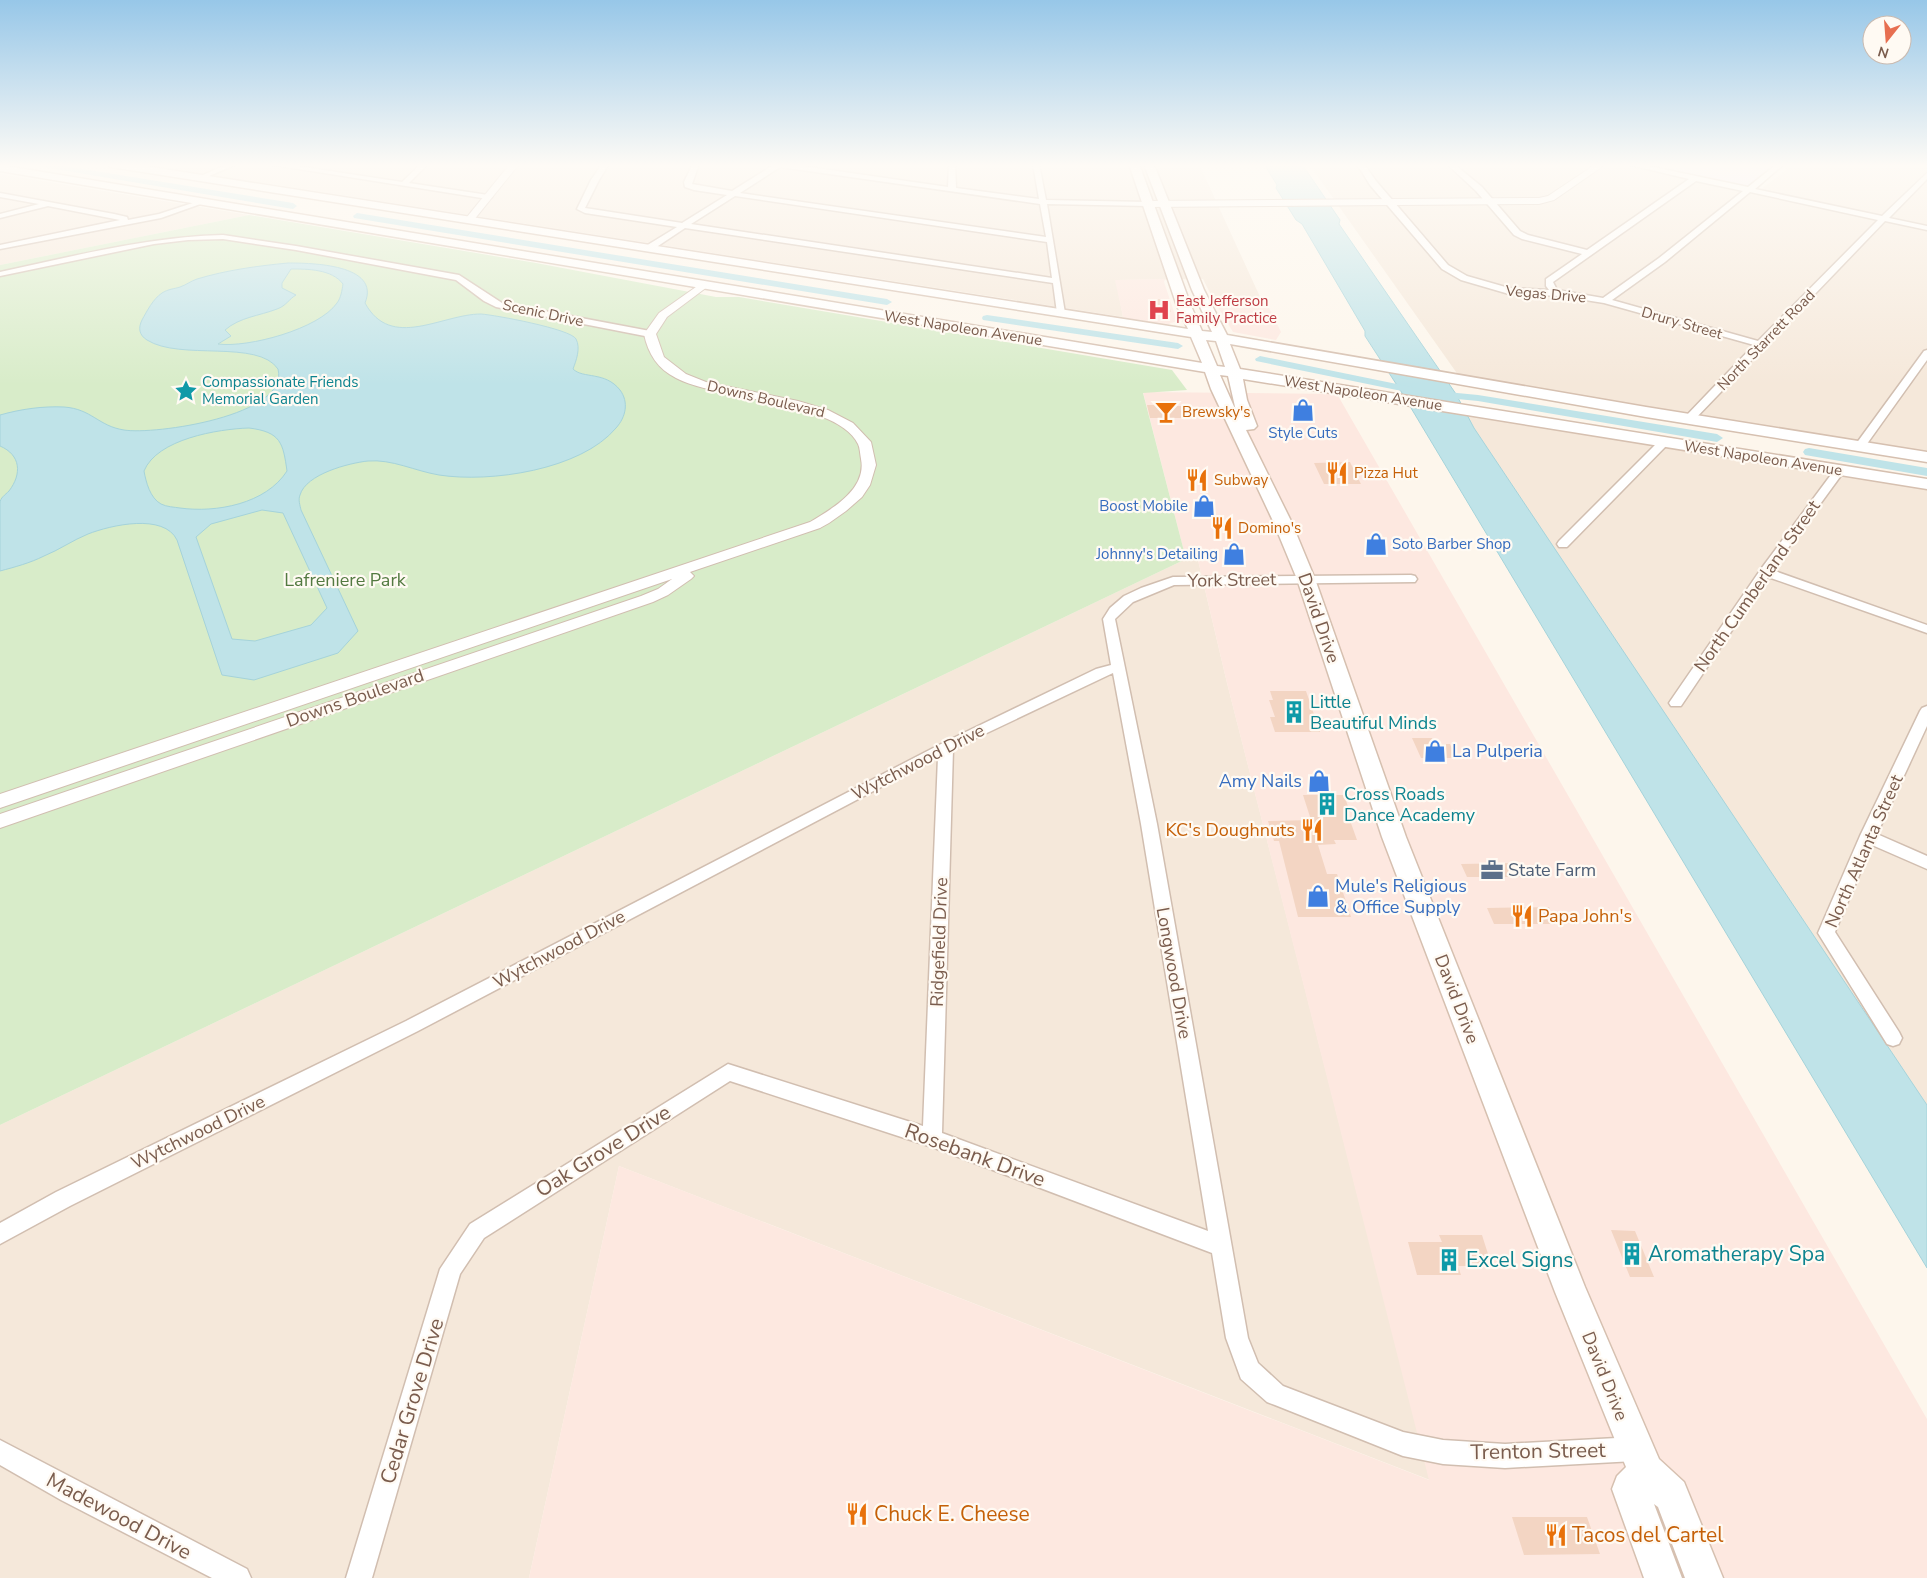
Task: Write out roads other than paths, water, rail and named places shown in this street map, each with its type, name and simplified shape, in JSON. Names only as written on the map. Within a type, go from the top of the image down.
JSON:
[{"type":"main road","name":"West Napoleon Avenue","points":[[420,238],[1148,359],[1927,484]]},
{"type":"main road","name":"West Napoleon Avenue","points":[[585,238],[1198,334],[1466,382],[1927,457]]},
{"type":"main road","name":"David Drive","points":[[1160,238],[1184,306],[1198,334],[1218,389],[1282,521]]},
{"type":"main road","name":"David Drive","points":[[1178,238],[1198,290],[1222,338],[1240,400],[1282,521],[1306,579],[1394,837],[1570,1292],[1640,1460],[1671,1495],[1704,1578]]},
{"type":"main road","points":[[870,313],[902,313],[917,306],[920,298],[915,294],[896,287]]},
{"type":"main road","points":[[971,329],[945,318],[943,314],[946,309],[960,303],[990,302]]},
{"type":"main road","points":[[1148,359],[1168,357],[1181,353],[1186,348],[1185,341],[1178,335],[1155,328]]},
{"type":"main road","points":[[1283,380],[1256,369],[1252,361],[1256,354],[1267,351],[1311,353]]},
{"type":"main road","points":[[1710,422],[1739,436],[1745,442],[1745,445],[1737,449],[1717,450]]},
{"type":"main road","points":[[1803,464],[1788,456],[1780,449],[1781,445],[1787,442],[1813,439]]},
{"type":"main road","points":[[1640,1460],[1630,1489],[1663,1578]]},
{"type":"street","points":[[0,248],[51,238]]},
{"type":"street","name":"Scenic Drive","points":[[0,274],[154,242],[201,238]]},
{"type":"street","name":"Scenic Drive","points":[[227,238],[296,248],[459,278],[487,299],[499,305],[650,334]]},
{"type":"street","points":[[649,248],[665,238]]},
{"type":"street","points":[[762,238],[1056,281]]},
{"type":"street","points":[[1033,238],[1049,240],[1061,313]]},
{"type":"street","name":"Vegas Drive","points":[[1420,238],[1445,267],[1456,274],[1497,289],[1522,293],[1555,293],[1605,301]]},
{"type":"street","points":[[1528,238],[1589,252]]},
{"type":"street","points":[[1555,293],[1550,286],[1550,281],[1610,238]]},
{"type":"street","points":[[1605,301],[1690,238]]},
{"type":"street","name":"North Starrett Road","points":[[1689,419],[1760,344],[1866,238]]},
{"type":"street","points":[[650,334],[663,315],[703,285]]},
{"type":"street","name":"Drury Street","points":[[1605,301],[1760,344]]},
{"type":"street","name":"Downs Boulevard","points":[[0,801],[178,739],[815,525],[832,516],[848,504],[860,490],[868,474],[870,464],[863,440],[853,430],[827,413],[809,407],[709,387],[683,377],[668,368],[654,352],[650,334]]},
{"type":"street","points":[[1860,446],[1927,353]]},
{"type":"street","points":[[1563,544],[1664,442]]},
{"type":"street","name":"North Cumberland Street","points":[[1676,703],[1765,572],[1840,470]]},
{"type":"street","name":"Downs Boulevard","points":[[0,821],[647,599],[663,592],[703,563]]},
{"type":"street","points":[[1765,572],[1927,629]]},
{"type":"street","name":"York Street","points":[[1173,581],[1411,579]]},
{"type":"street","name":"Longwood Drive","points":[[1173,581],[1136,594],[1113,610],[1109,619],[1149,824],[1237,1338],[1249,1371],[1272,1391]]},
{"type":"street","name":"Wytchwood Drive","points":[[0,1234],[63,1199],[412,1026],[946,747],[1101,672],[1118,667]]},
{"type":"street","name":"North Atlanta Street","points":[[1893,1038],[1826,933],[1868,836],[1927,711]]},
{"type":"street","name":"Ridgefield Drive","points":[[932,1138],[946,747]]},
{"type":"street","points":[[1868,836],[1927,863]]},
{"type":"street","name":"Rosebank Drive","points":[[728,1072],[932,1138],[1220,1246]]},
{"type":"street","name":"Oak Grove Drive","points":[[477,1230],[728,1072]]},
{"type":"street","name":"Cedar Grove Drive","points":[[359,1578],[451,1269],[477,1230]]},
{"type":"street","name":"Trenton Street","points":[[1272,1391],[1275,1394],[1403,1444],[1443,1452],[1640,1460]]},
{"type":"street","name":"Madewood Drive","points":[[0,1452],[70,1491],[238,1578]]},
{"type":"water","points":[[1310,238],[1348,238],[1456,394],[1474,428],[1927,1105],[1927,1268],[1402,393],[1365,336],[1365,331]]},
{"type":"water","points":[[288,263],[327,265],[354,273],[363,280],[367,290],[365,303],[376,317],[389,325],[403,328],[466,315],[481,314],[532,323],[571,335],[576,339],[578,346],[578,354],[573,369],[582,374],[608,380],[620,390],[625,399],[622,419],[616,428],[600,442],[581,454],[534,470],[508,475],[460,477],[439,475],[386,462],[368,461],[340,467],[310,481],[300,495],[301,510],[358,631],[338,653],[254,680],[222,675],[177,540],[161,526],[136,524],[110,527],[82,536],[33,561],[0,571],[0,501],[13,485],[17,466],[12,454],[0,446],[0,415],[32,408],[74,408],[115,428],[140,431],[189,425],[217,419],[242,410],[263,399],[276,385],[278,369],[268,360],[236,352],[179,349],[161,346],[144,338],[140,331],[140,326],[153,302],[166,291],[197,279],[220,273]],"holes":[[[291,269],[319,271],[338,279],[343,284],[337,303],[315,321],[282,335],[247,343],[218,344],[231,336],[225,330],[231,326],[243,319],[280,308],[296,295],[282,288],[282,283]],[[249,428],[268,432],[282,446],[287,471],[278,482],[253,499],[239,504],[209,509],[166,506],[154,498],[147,485],[144,471],[151,460],[162,451],[190,438]],[[262,510],[283,513],[327,608],[311,625],[255,641],[232,639],[196,537],[211,524]]]},
{"type":"waterway","points":[[490,238],[887,302]]},
{"type":"waterway","points":[[987,318],[1178,346]]},
{"type":"waterway","points":[[1260,359],[1426,393],[1478,398],[1717,438]]},
{"type":"waterway","points":[[1809,452],[1927,472]]},
{"type":"place","name":"East Jefferson Family Practice","points":[[1159,310]]},
{"type":"place","name":"Compassionate Friends Memorial Garden","points":[[186,391]]},
{"type":"place","name":"Style Cuts","points":[[1303,410]]},
{"type":"place","name":"Brewsky's","points":[[1166,412]]},
{"type":"place","name":"Pizza Hut","points":[[1337,473]]},
{"type":"place","name":"Subway","points":[[1197,480]]},
{"type":"place","name":"Boost Mobile","points":[[1204,506]]},
{"type":"place","name":"Domino's","points":[[1222,528]]},
{"type":"place","name":"Soto Barber Shop","points":[[1376,544]]},
{"type":"place","name":"Johnny's Detailing","points":[[1234,554]]},
{"type":"place","name":"Little Beautiful Minds","points":[[1294,712]]},
{"type":"place","name":"La Pulperia","points":[[1435,751]]},
{"type":"place","name":"Amy Nails","points":[[1319,781]]},
{"type":"place","name":"Cross Roads Dance Academy","points":[[1327,804]]},
{"type":"place","name":"KC's Doughnuts","points":[[1312,830]]},
{"type":"place","name":"State Farm","points":[[1492,870]]},
{"type":"place","name":"Mule's Religious & Office Supply","points":[[1318,896]]},
{"type":"place","name":"Papa John's","points":[[1522,916]]},
{"type":"place","name":"Aromatherapy Spa","points":[[1632,1254]]},
{"type":"place","name":"Excel Signs","points":[[1449,1260]]},
{"type":"place","name":"Chuck E. Cheese","points":[[857,1514]]},
{"type":"place","name":"Tacos del Cartel","points":[[1556,1535]]},
{"type":"park label","name":"Lafreniere Park","points":[[345,580]]}]
